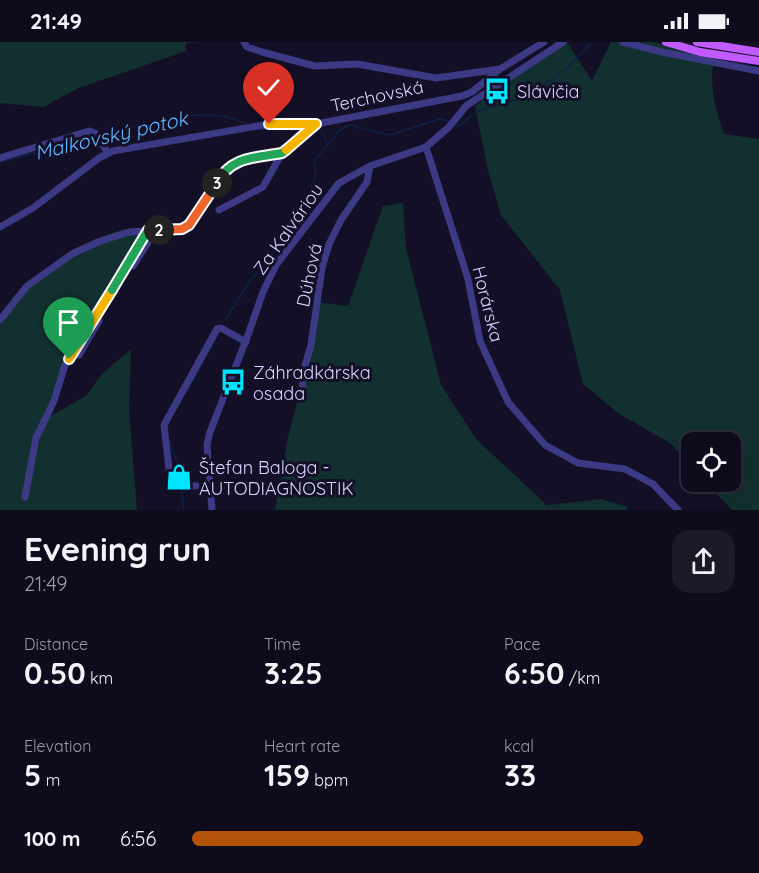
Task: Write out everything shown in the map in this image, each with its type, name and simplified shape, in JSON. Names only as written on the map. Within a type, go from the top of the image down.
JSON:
[{"type":"main road","points":[[666,42],[700,52],[759,60]]},
{"type":"main road","points":[[696,42],[759,52]]},
{"type":"street","points":[[244,42],[247,47],[315,66],[357,64],[394,68],[436,78],[500,69],[544,42]]},
{"type":"street","name":"Za Kalváriou","points":[[212,510],[207,445],[263,292],[276,265],[339,183],[370,166],[426,147],[449,128],[466,106],[563,42]]},
{"type":"street","points":[[623,42],[759,70]]},
{"type":"street","name":"Terchovská","points":[[0,227],[33,208],[108,153],[281,123],[312,128],[462,96],[472,92],[500,69]]},
{"type":"street","points":[[462,96],[466,106]]},
{"type":"street","points":[[219,210],[263,187],[282,153],[312,128]]},
{"type":"street","points":[[0,158],[89,130],[97,136],[108,153]]},
{"type":"street","name":"Horárska","points":[[426,147],[468,279],[480,341],[508,402],[545,445],[578,463],[626,469],[653,484],[678,510]]},
{"type":"street","points":[[417,152],[430,159]]},
{"type":"street","points":[[0,320],[27,286],[72,254],[98,242],[129,232],[182,229],[189,225],[213,193],[223,171],[232,163],[282,153]]},
{"type":"street","name":"Dúhová","points":[[302,400],[303,372],[311,345],[322,268],[329,244],[340,220],[367,182],[370,166]]},
{"type":"street","points":[[79,355],[90,339],[111,296],[152,230]]},
{"type":"street","points":[[25,497],[36,438],[54,401],[65,365],[152,230]]},
{"type":"street","points":[[196,486],[171,486],[164,425],[216,329],[221,328],[246,342]]},
{"type":"green space","points":[[0,42],[205,42],[186,43],[186,51],[79,88],[43,107],[0,103]]},
{"type":"green space","points":[[562,42],[567,42],[592,81],[611,42],[653,42],[715,56],[712,86],[724,134],[759,139],[759,510],[732,510],[715,492],[741,492],[741,432],[681,432],[681,455],[671,444],[618,413],[583,384],[560,290],[501,215],[488,170],[475,106]]},
{"type":"green space","points":[[403,203],[406,248],[441,385],[477,440],[547,505],[601,499],[628,507],[626,510],[275,510],[288,437],[317,329],[317,302],[348,306],[383,206]]},
{"type":"green space","points":[[124,229],[144,232],[66,366],[50,416],[86,396],[101,375],[131,349],[129,409],[137,510],[0,510],[0,315],[28,288],[72,253]]},
{"type":"waterway","name":"Malkovský potok","points":[[457,125],[459,126],[478,111],[510,102],[537,89],[565,70],[591,43]]},
{"type":"waterway","name":"Malkovský potok","points":[[100,136],[154,122],[195,115],[231,118],[246,125]]},
{"type":"waterway","points":[[226,319],[249,282],[269,259],[311,188],[316,176],[314,161],[340,130],[349,125],[389,135],[440,119],[449,121]]},
{"type":"waterway","name":"Malkovský potok","points":[[252,130],[289,127]]},
{"type":"waterway","name":"Malkovský potok","points":[[315,129],[323,132],[328,147]]},
{"type":"waterway","name":"Malkovský potok","points":[[0,162],[95,137]]},
{"type":"waterway","points":[[186,393],[218,335]]},
{"type":"waterway","points":[[169,440],[178,465],[186,472],[184,483]]},
{"type":"waterway","points":[[181,490],[184,510]]},
{"type":"place","name":"Slávičia","points":[[497,91]]},
{"type":"place","name":"Záhradkárska osada","points":[[233,382]]},
{"type":"place","name":"Štefan Baloga - AUTODIAGNOSTIK","points":[[179,477]]},
{"type":"route","points":[[69,359],[93,324],[105,298],[148,230],[182,229],[189,225],[213,193],[223,171],[232,163],[282,153],[316,124],[269,124]]}]
